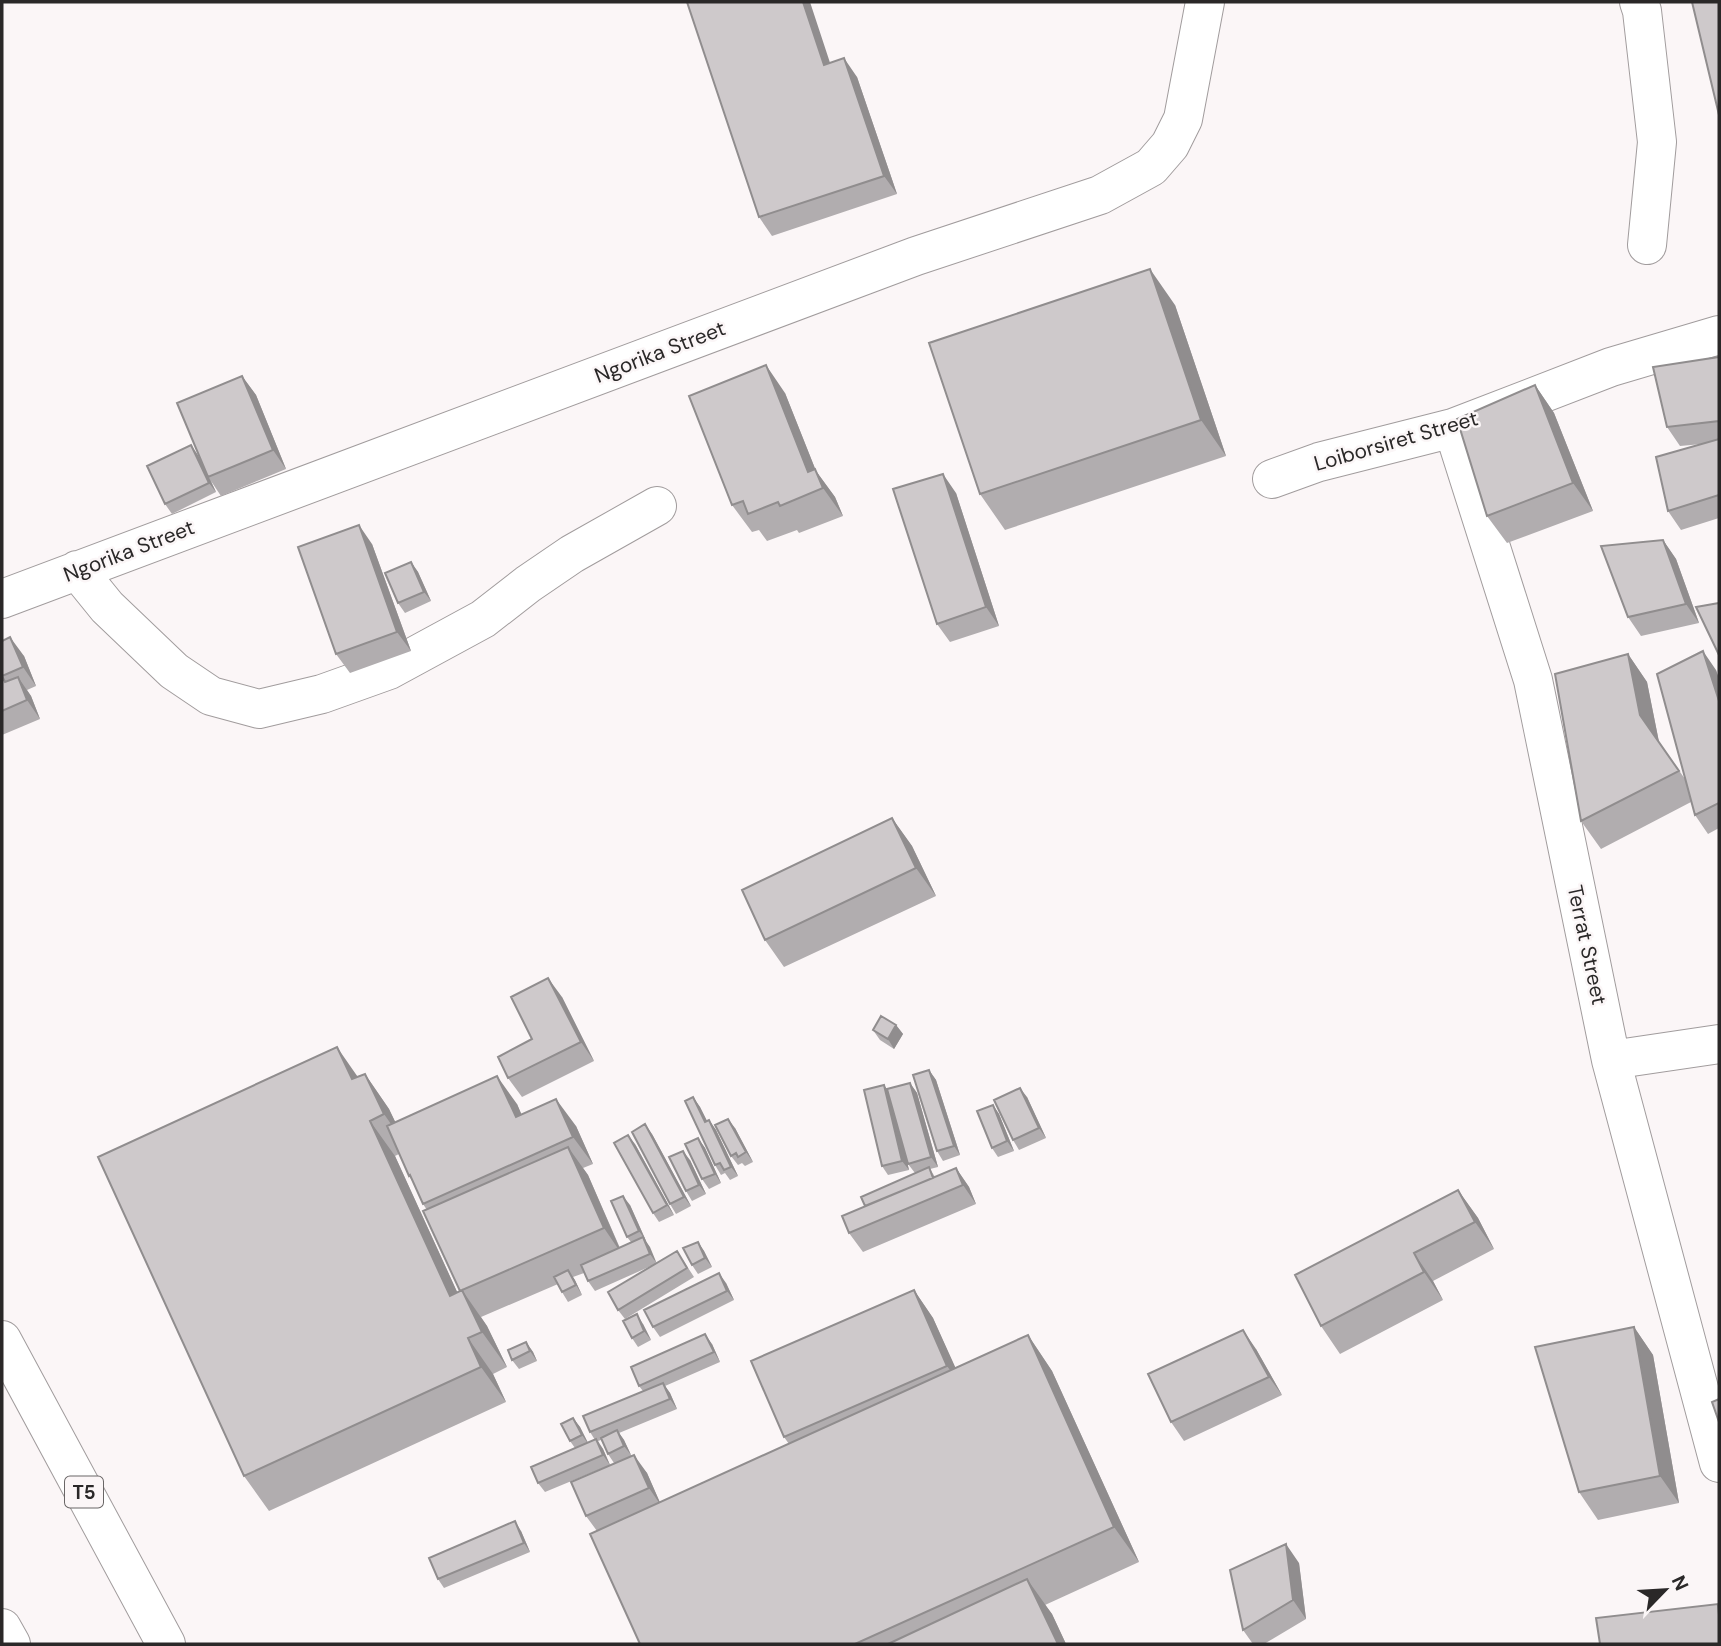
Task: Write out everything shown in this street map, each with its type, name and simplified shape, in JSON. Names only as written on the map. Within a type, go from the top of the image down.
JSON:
[{"type":"main road","name":"Ngorika Street","points":[[2,598],[903,260],[1100,195],[1151,167],[1170,145],[1184,119],[1205,2]]},
{"type":"main road","points":[[1639,2],[1657,142],[1647,245]]},
{"type":"main road","name":"Loiborsiret Street","points":[[1272,479],[1319,462],[1453,428],[1611,367],[1719,335]]},
{"type":"main road","name":"Terrat Street","points":[[1453,428],[1533,680],[1611,1060],[1719,1463]]},
{"type":"main road","points":[[77,570],[107,607],[174,671],[211,696],[259,709],[322,694],[401,664],[483,619],[572,554],[657,506]]},
{"type":"main road","points":[[1611,1060],[1719,1044]]},
{"type":"main road","name":"T5","points":[[2,1340],[166,1644]]},
{"type":"main road","points":[[2,1628],[11,1644]]},
{"type":"building","points":[[687,2],[803,2],[824,65],[844,58],[884,176],[759,217]]},
{"type":"building","points":[[1692,2],[1719,2],[1719,115]]},
{"type":"building","points":[[1150,269],[1201,420],[980,494],[929,343]]},
{"type":"building","points":[[1719,357],[1719,421],[1667,427],[1653,367]]},
{"type":"building","points":[[766,365],[808,472],[815,469],[823,488],[780,506],[778,502],[748,514],[743,501],[732,505],[689,396]]},
{"type":"building","points":[[242,376],[273,450],[208,477],[177,403]]},
{"type":"building","points":[[1535,385],[1573,483],[1487,516],[1457,419]]},
{"type":"building","points":[[1719,439],[1719,495],[1668,511],[1656,457]]},
{"type":"building","points":[[191,445],[209,483],[165,504],[147,466]]},
{"type":"building","points":[[943,474],[986,607],[937,624],[893,489]]},
{"type":"building","points":[[359,525],[397,632],[336,654],[298,547]]},
{"type":"building","points":[[1663,540],[1686,604],[1628,617],[1601,546]]},
{"type":"building","points":[[411,562],[424,592],[398,603],[385,573]]},
{"type":"building","points":[[1719,603],[1719,655],[1696,607]]},
{"type":"building","points":[[10,637],[23,667],[2,676],[2,641]]},
{"type":"building","points":[[1703,651],[1719,701],[1719,803],[1695,815],[1657,674]]},
{"type":"building","points":[[1628,654],[1640,715],[1679,771],[1581,821],[1555,674]]},
{"type":"building","points":[[2,676],[5,682],[18,677],[27,700],[2,711]]},
{"type":"building","points":[[892,818],[916,868],[765,940],[742,890]]},
{"type":"building","points":[[548,978],[581,1042],[508,1078],[498,1057],[532,1039],[511,997]]},
{"type":"building","points":[[881,1016],[896,1025],[888,1039],[873,1030]]},
{"type":"building","points":[[337,1047],[352,1079],[365,1074],[384,1114],[370,1121],[450,1296],[462,1290],[482,1332],[468,1338],[481,1367],[244,1476],[98,1157]]},
{"type":"building","points":[[929,1070],[954,1146],[937,1151],[913,1075]]},
{"type":"building","points":[[497,1076],[516,1117],[556,1099],[573,1137],[423,1204],[387,1126]]},
{"type":"building","points":[[910,1083],[931,1157],[908,1164],[887,1089]]},
{"type":"building","points":[[884,1085],[902,1161],[882,1166],[864,1090]]},
{"type":"building","points":[[1020,1088],[1039,1128],[1013,1140],[994,1100]]},
{"type":"building","points":[[693,1097],[705,1122],[709,1120],[731,1167],[724,1170],[720,1163],[715,1165],[685,1101]]},
{"type":"building","points":[[993,1105],[1007,1141],[992,1148],[977,1111]]},
{"type":"building","points":[[728,1119],[746,1152],[738,1157],[736,1153],[731,1156],[715,1125]]},
{"type":"building","points":[[645,1124],[684,1197],[670,1204],[632,1132]]},
{"type":"building","points":[[628,1135],[667,1205],[653,1213],[614,1143]]},
{"type":"building","points":[[698,1138],[715,1174],[702,1179],[685,1144]]},
{"type":"building","points":[[568,1147],[604,1228],[460,1291],[423,1211]]},
{"type":"building","points":[[683,1151],[699,1185],[686,1191],[669,1157]]},
{"type":"building","points":[[929,1167],[933,1178],[865,1206],[861,1197]]},
{"type":"building","points":[[956,1168],[963,1185],[849,1233],[842,1216]]},
{"type":"building","points":[[1458,1190],[1475,1222],[1414,1253],[1424,1272],[1321,1326],[1295,1275]]},
{"type":"building","points":[[623,1196],[639,1231],[627,1237],[611,1201]]},
{"type":"building","points":[[643,1237],[650,1254],[588,1281],[581,1265]]},
{"type":"building","points":[[698,1242],[705,1258],[692,1265],[683,1248]]},
{"type":"building","points":[[677,1251],[687,1268],[618,1310],[608,1292]]},
{"type":"building","points":[[568,1270],[576,1285],[562,1292],[554,1277]]},
{"type":"building","points":[[719,1273],[727,1291],[653,1327],[644,1310]]},
{"type":"building","points":[[914,1290],[947,1366],[784,1437],[751,1361]]},
{"type":"building","points":[[637,1314],[644,1331],[632,1338],[623,1321]]},
{"type":"building","points":[[1634,1327],[1660,1476],[1579,1492],[1535,1347]]},
{"type":"building","points":[[1243,1330],[1269,1377],[1171,1422],[1148,1374]]},
{"type":"building","points":[[705,1334],[714,1352],[639,1386],[631,1367]]},
{"type":"building","points":[[1028,1335],[1114,1527],[855,1644],[640,1644],[590,1534]]},
{"type":"building","points":[[526,1342],[530,1351],[512,1360],[508,1350]]},
{"type":"building","points":[[663,1383],[670,1399],[590,1432],[583,1416]]},
{"type":"building","points":[[1719,1399],[1719,1422],[1712,1402]]},
{"type":"building","points":[[573,1418],[582,1435],[570,1441],[561,1424]]},
{"type":"building","points":[[617,1430],[624,1446],[608,1454],[601,1438]]},
{"type":"building","points":[[596,1439],[603,1455],[538,1483],[531,1467]]},
{"type":"building","points":[[634,1455],[649,1488],[586,1516],[571,1482]]},
{"type":"building","points":[[515,1521],[524,1543],[438,1579],[429,1558]]},
{"type":"building","points":[[1286,1544],[1293,1600],[1243,1630],[1230,1570]]},
{"type":"building","points":[[1027,1579],[1058,1644],[888,1644]]},
{"type":"building","points":[[1718,1604],[1719,1644],[1600,1644],[1596,1618]]}]
